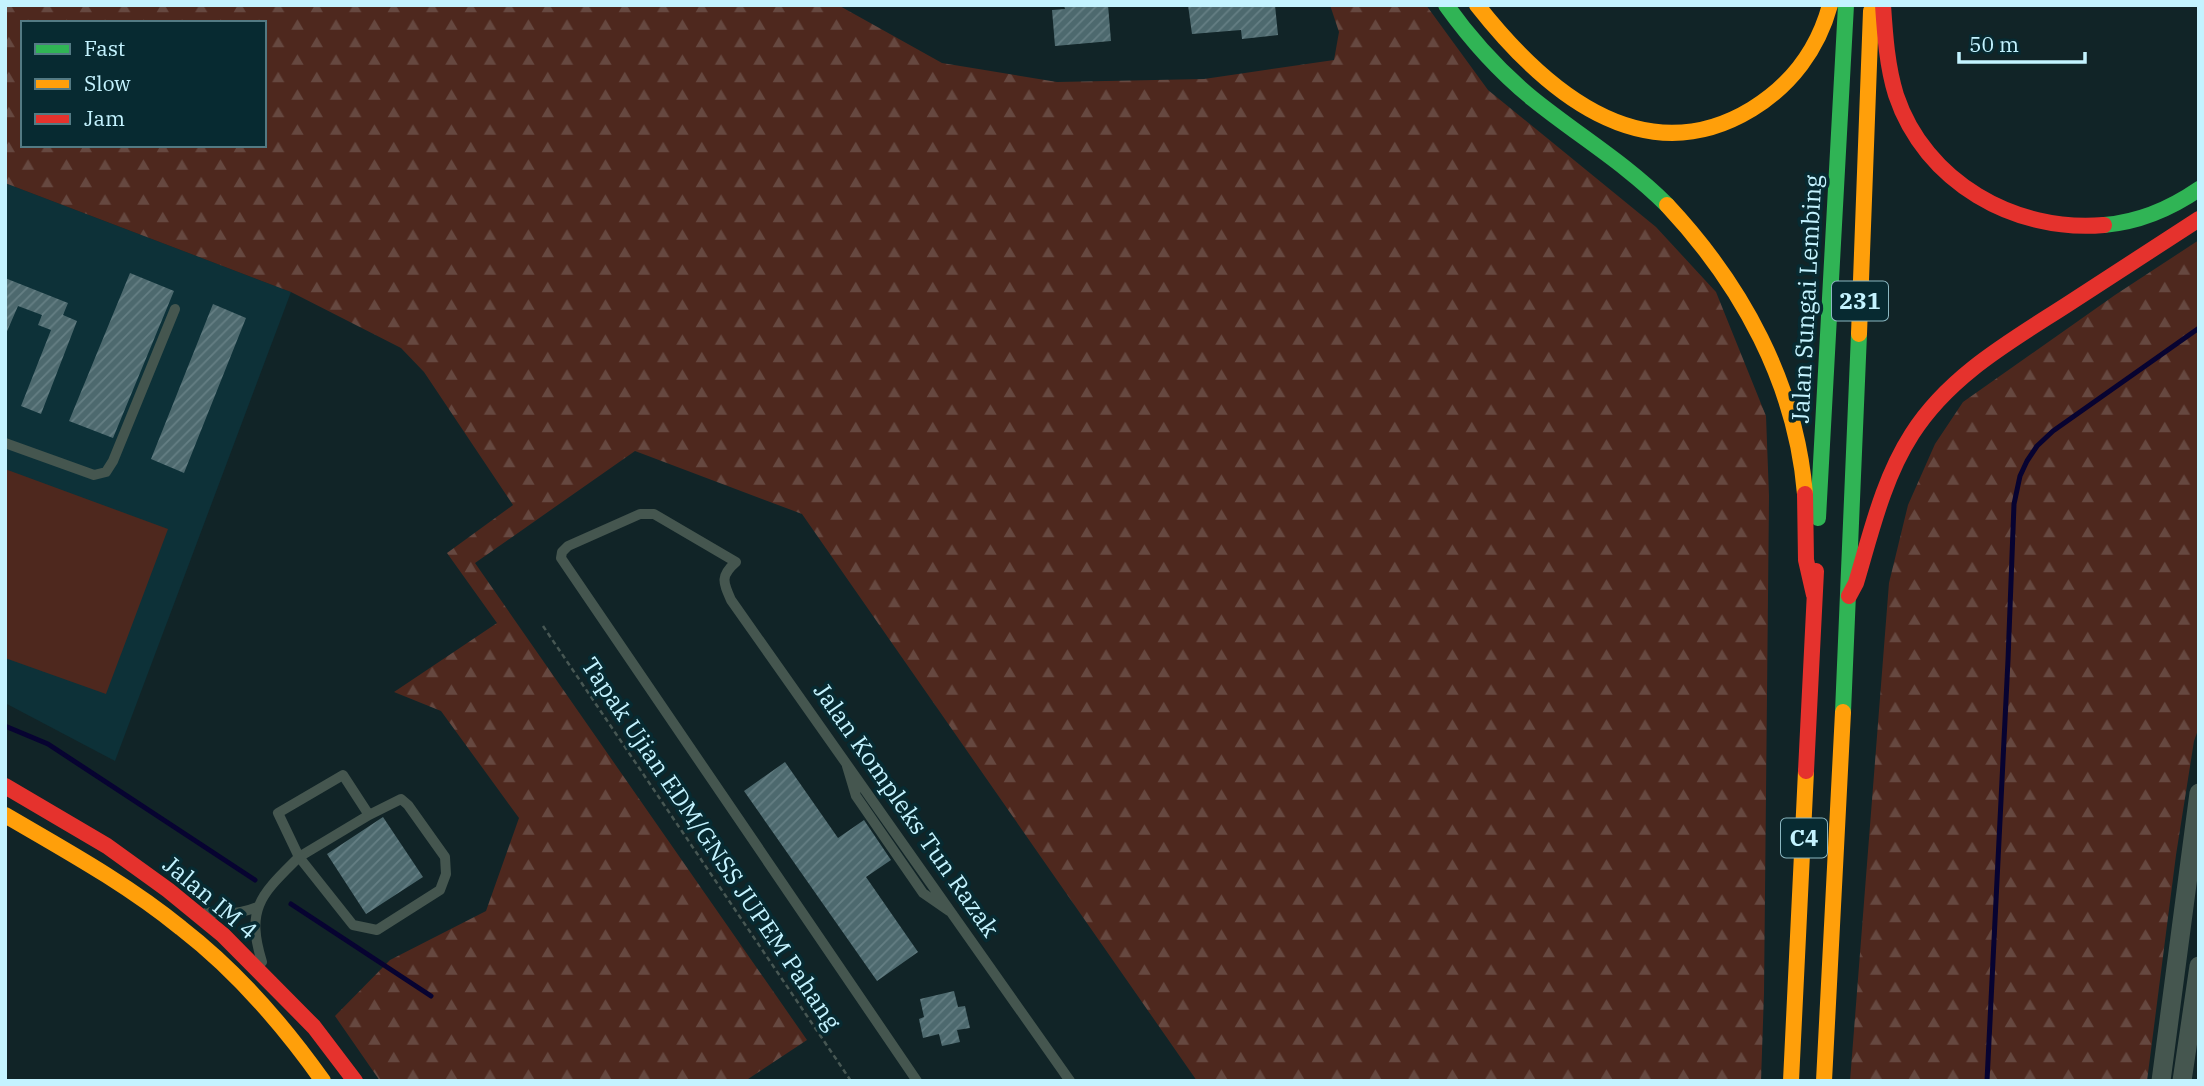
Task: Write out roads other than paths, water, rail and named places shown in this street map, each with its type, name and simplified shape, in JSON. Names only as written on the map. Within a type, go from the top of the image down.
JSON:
[{"type":"main road","points":[[1446,5],[1461,27],[1502,72],[1542,106],[1625,166],[1667,204],[1711,256],[1746,310],[1782,382],[1792,411],[1805,498],[1808,578],[1814,595]]},
{"type":"main road","points":[[1477,5],[1503,40],[1551,84],[1600,116],[1637,129],[1674,133],[1708,129],[1748,112],[1781,88],[1804,61],[1821,34],[1830,5]]},
{"type":"main road","name":"Jalan Sungai Lembing","points":[[1814,595],[1846,5]]},
{"type":"main road","name":"231","points":[[1849,596],[1871,5]]},
{"type":"main road","points":[[1883,5],[1887,60],[1901,109],[1925,149],[1963,187],[2003,212],[2043,223],[2090,227],[2117,224],[2145,218],[2199,189]]},
{"type":"main road","points":[[1849,596],[1856,583],[1888,482],[1903,451],[1924,417],[1958,379],[1999,349],[2199,219]]},
{"type":"main road","name":"C4","points":[[1791,1081],[1814,595]]},
{"type":"main road","name":"C4","points":[[1824,1081],[1849,596]]},
{"type":"main road","name":"Jalan IM 4","points":[[5,786],[107,846],[223,935],[314,1027],[355,1081]]},
{"type":"main road","name":"Jalan IM 4","points":[[5,815],[100,871],[182,928],[243,984],[300,1049],[323,1081]]},
{"type":"street","points":[[2161,1081],[2199,793]]},
{"type":"street","points":[[2174,975],[2198,972],[2182,1081]]},
{"type":"lane","points":[[5,443],[94,475],[106,472],[113,461],[175,309]]},
{"type":"lane","name":"Jalan Kompleks Tun Razak","points":[[917,1081],[561,558],[562,552],[568,546],[640,514],[654,514],[736,562],[726,571],[724,584],[731,600],[845,759],[856,796],[923,893],[955,916],[1070,1081]]},
{"type":"lane","points":[[267,980],[256,934],[254,918],[257,907],[276,880],[299,857],[369,815],[401,799],[408,804],[445,857],[446,874],[440,890],[377,930],[353,925],[299,857],[278,813],[343,775],[369,815]]},
{"type":"lane","points":[[192,909],[220,914],[242,913],[257,907]]},
{"type":"waterway","points":[[1987,1081],[2014,504],[2020,476],[2037,446],[2053,431],[2199,328]]},
{"type":"waterway","points":[[5,726],[48,744],[255,880]]},
{"type":"waterway","points":[[291,904],[431,996]]}]
